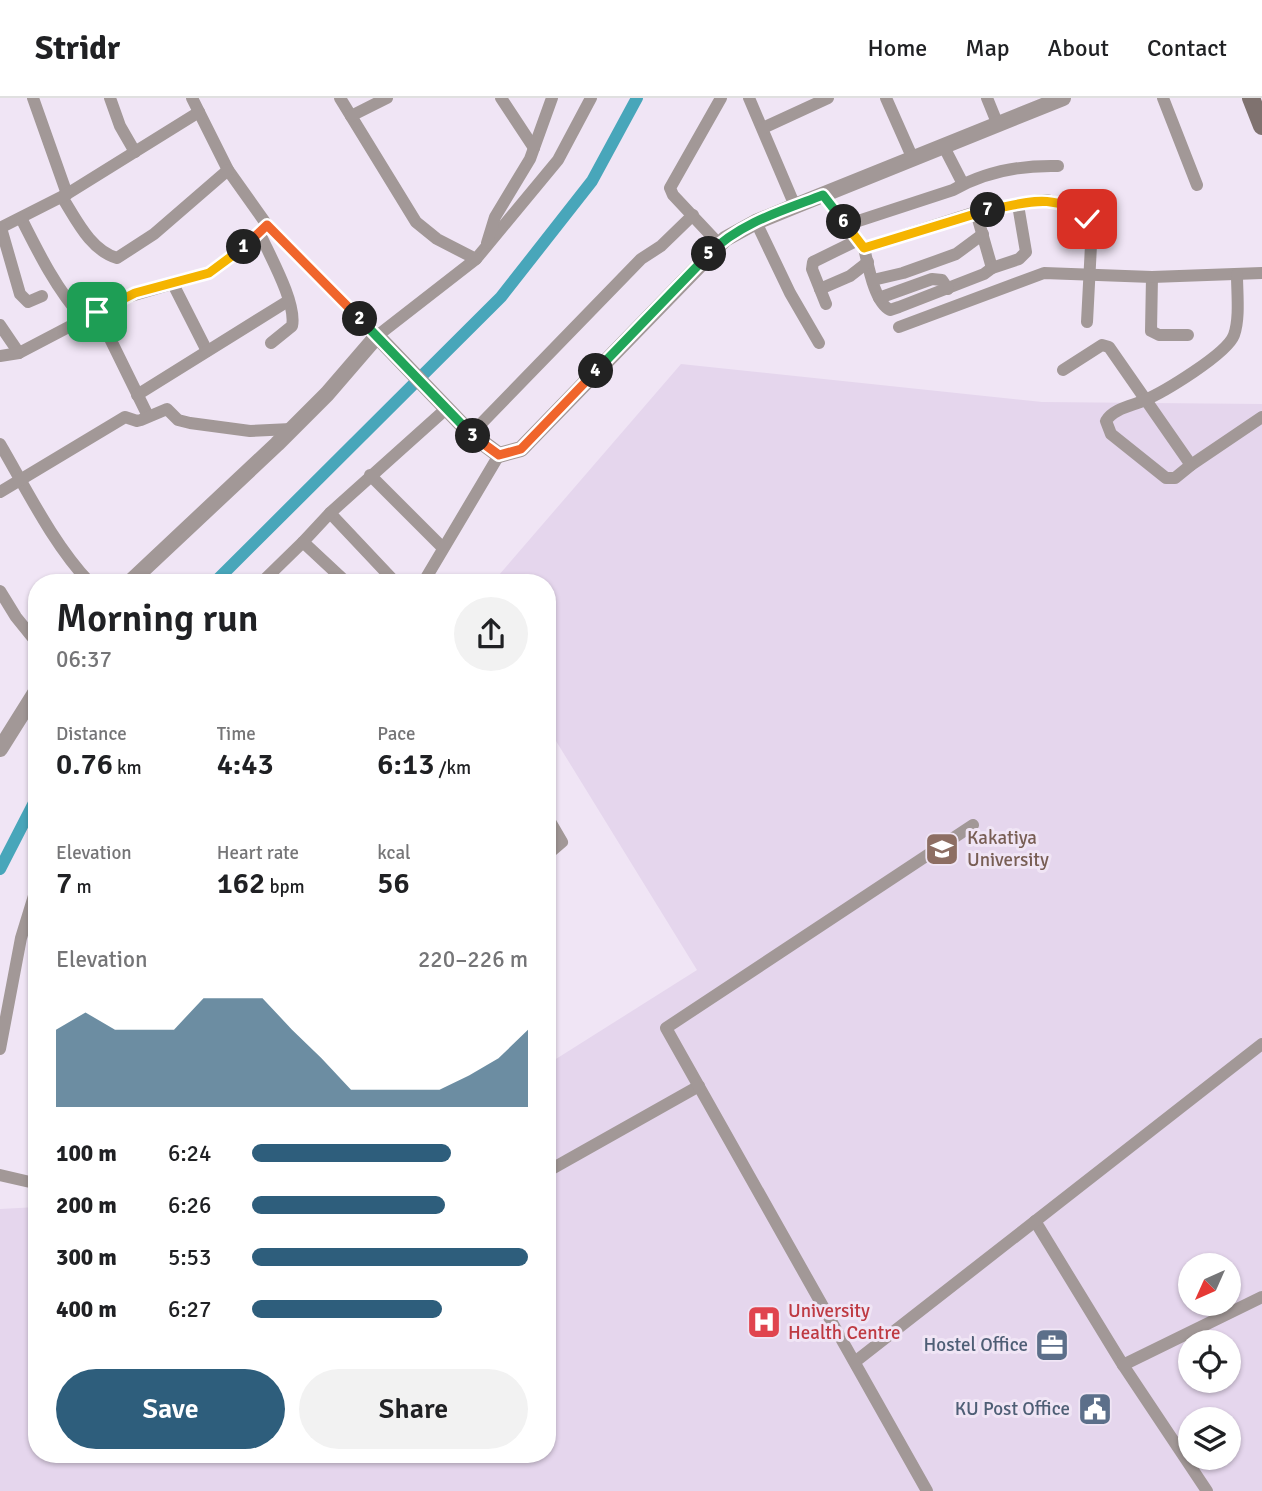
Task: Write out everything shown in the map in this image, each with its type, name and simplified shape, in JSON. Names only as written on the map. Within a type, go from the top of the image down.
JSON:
[{"type":"main road","points":[[1251,98],[1262,126]]},
{"type":"street","points":[[33,98],[64,196],[93,242],[117,258],[154,234],[228,170]]},
{"type":"street","points":[[110,98],[120,126],[135,152]]},
{"type":"street","points":[[192,98],[228,170],[263,230],[288,301],[293,318],[292,326],[271,343]]},
{"type":"street","points":[[340,98],[416,222],[437,239],[476,258]]},
{"type":"street","points":[[351,116],[387,98]]},
{"type":"street","points":[[501,98],[534,148]]},
{"type":"street","points":[[138,574],[327,394],[377,336],[476,258],[558,160],[591,98]]},
{"type":"street","points":[[719,244],[670,188],[721,98]]},
{"type":"street","points":[[749,98],[795,206]]},
{"type":"street","points":[[763,128],[828,98]]},
{"type":"street","points":[[886,98],[913,159]]},
{"type":"street","points":[[987,98],[998,125]]},
{"type":"street","points":[[428,574],[499,455],[521,449],[719,244],[756,222],[1063,98]]},
{"type":"street","points":[[1163,98],[1197,185]]},
{"type":"street","points":[[486,246],[495,217],[530,159],[550,99]]},
{"type":"street","points":[[42,296],[28,302],[20,295],[1,228],[64,196],[199,113]]},
{"type":"street","points":[[944,146],[963,184]]},
{"type":"street","points":[[846,225],[905,207],[1014,167],[1058,166]]},
{"type":"street","points":[[823,195],[861,244],[882,305],[890,310],[948,289],[1019,258],[1026,252],[1017,205]]},
{"type":"street","points":[[826,304],[812,269],[813,262],[861,244],[976,212],[1047,200],[1072,207],[1092,226],[1087,322]]},
{"type":"street","points":[[976,212],[992,268]]},
{"type":"street","points":[[471,434],[641,259],[661,246],[693,215]]},
{"type":"street","points":[[21,218],[67,300],[84,320]]},
{"type":"street","points":[[756,222],[790,293],[819,343]]},
{"type":"street","points":[[0,356],[19,353],[135,293],[173,285],[209,273],[263,230]]},
{"type":"street","points":[[263,230],[377,336],[471,434],[499,455]]},
{"type":"street","points":[[873,281],[957,254],[982,234]]},
{"type":"street","points":[[820,289],[850,276],[867,262]]},
{"type":"street","points":[[899,327],[1048,272],[1152,277],[1262,273]]},
{"type":"street","points":[[1237,275],[1236,327],[1229,344],[1216,356],[1145,400],[1108,416],[1107,427],[1111,434],[1166,478],[1175,478],[1262,417]]},
{"type":"street","points":[[1152,277],[1151,331],[1159,335],[1188,335]]},
{"type":"street","points":[[879,298],[938,278],[948,289]]},
{"type":"street","points":[[919,284],[923,298]]},
{"type":"street","points":[[173,285],[207,351]]},
{"type":"street","points":[[137,395],[288,301]]},
{"type":"street","points":[[97,312],[148,416]]},
{"type":"street","points":[[0,326],[19,353]]},
{"type":"street","points":[[1063,370],[1105,345],[1191,465]]},
{"type":"street","points":[[270,574],[442,406]]},
{"type":"street","points":[[0,492],[125,417],[137,421],[167,409],[178,420],[190,424],[250,431],[291,429]]},
{"type":"street","points":[[0,444],[20,481],[83,574]]},
{"type":"street","points":[[370,475],[443,548]]},
{"type":"street","points":[[330,513],[388,574]]},
{"type":"street","points":[[303,542],[337,574]]},
{"type":"street","points":[[0,591],[28,632]]},
{"type":"street","points":[[0,749],[28,704]]},
{"type":"street","points":[[927,1491],[666,1028],[973,825]]},
{"type":"street","points":[[556,832],[562,842],[556,847]]},
{"type":"street","points":[[0,1049],[20,938],[28,914]]},
{"type":"street","points":[[856,1361],[1262,1044]]},
{"type":"street","points":[[556,1166],[699,1086]]},
{"type":"street","points":[[0,1175],[28,1182]]},
{"type":"street","points":[[1035,1222],[1123,1366],[1207,1491]]},
{"type":"street","points":[[1123,1366],[1262,1297]]},
{"type":"shaded area","name":"Kakatiya University","points":[[681,364],[1042,402],[1262,404],[1262,1491],[0,1491],[0,1209],[28,1207],[28,1463],[556,1463],[556,1059],[697,970],[556,741],[556,574],[500,574]]},
{"type":"waterway","points":[[223,574],[501,297],[592,181],[637,98]]},
{"type":"waterway","points":[[0,869],[28,815]]},
{"type":"place","name":"Kakatiya University","points":[[942,849]]},
{"type":"place","name":"University Health Centre","points":[[764,1322]]},
{"type":"place","name":"Hostel Office","points":[[1052,1345]]},
{"type":"place","name":"KU Post Office","points":[[1095,1409]]},
{"type":"route","points":[[97,312],[135,293],[209,273],[237,254],[267,225],[471,434],[499,455],[521,449],[725,239],[756,222],[823,195],[864,248],[976,212],[1035,201],[1047,200],[1072,207],[1087,219]]}]
